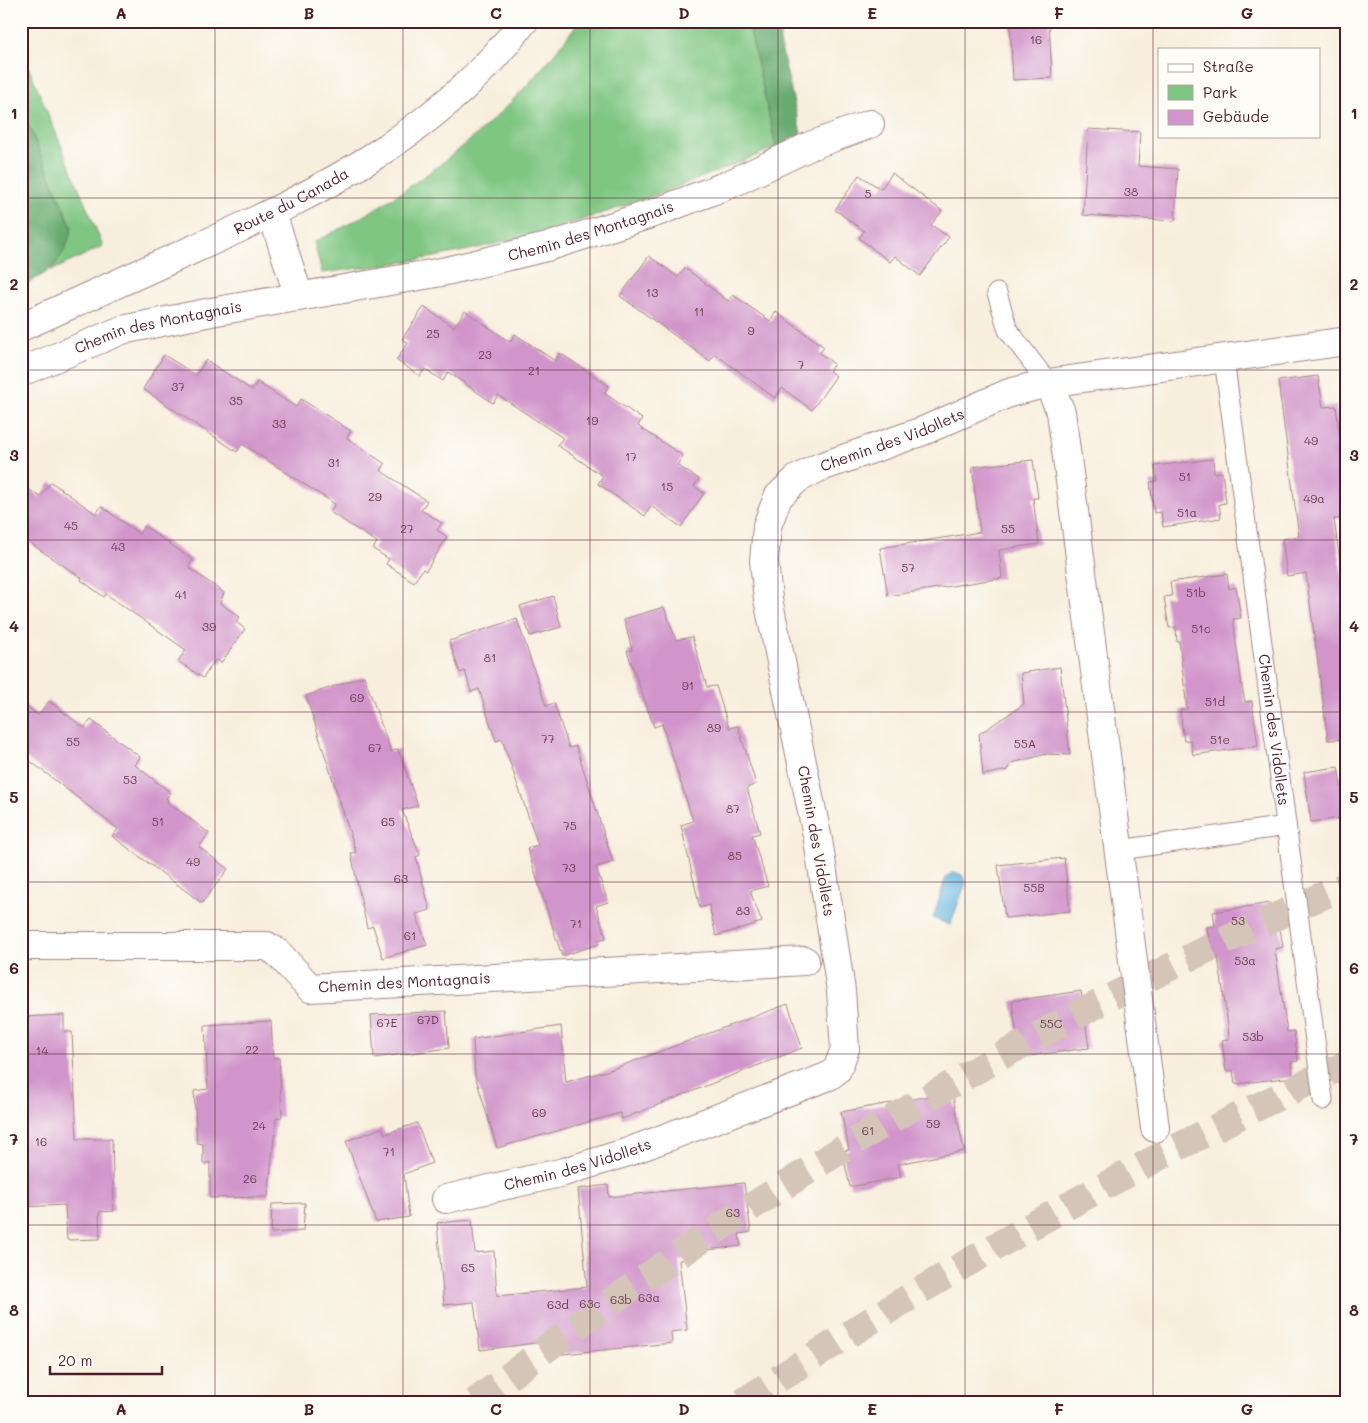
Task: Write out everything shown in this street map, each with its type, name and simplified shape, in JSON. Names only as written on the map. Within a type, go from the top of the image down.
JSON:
[{"type":"street","name":"Route du Canada","points":[[21,327],[272,213],[352,170],[433,115],[481,71],[524,21]]},
{"type":"street","name":"Chemin des Montagnais","points":[[21,372],[122,330],[442,272],[547,248],[666,208],[730,184],[810,146],[870,124]]},
{"type":"street","points":[[272,213],[299,297]]},
{"type":"street","name":"Chemin des Vidollets","points":[[446,1199],[564,1172],[628,1152],[829,1076],[837,1070],[846,1049],[841,991],[818,840],[768,599],[764,561],[767,526],[778,497],[797,479],[818,468],[923,431],[1009,393],[1048,383],[1347,341]]},
{"type":"street","points":[[1048,383],[1061,412],[1155,1128]]},
{"type":"street","name":"Chemin des Montagnais","points":[[21,946],[266,946],[278,953],[310,988],[806,961]]},
{"type":"lane","points":[[997,293],[1008,330],[1048,383]]},
{"type":"lane","name":"Chemin des Vidollets","points":[[1224,359],[1323,1100]]},
{"type":"lane","points":[[1120,850],[1286,826]]},
{"type":"green space","points":[[579,21],[748,21],[776,147],[651,197],[522,237],[434,257],[322,273],[314,242],[390,200],[460,148],[524,89],[553,56]]},
{"type":"green space","points":[[748,21],[779,21],[780,43],[802,138],[776,147]]},
{"type":"green space","points":[[21,49],[103,246],[51,271],[66,247],[72,228],[21,107]]},
{"type":"green space","points":[[21,107],[72,228],[64,250],[55,265],[21,287]]},
{"type":"water","points":[[954,872],[962,875],[966,883],[950,925],[933,918],[946,877]]},
{"type":"building","points":[[1010,21],[1049,21],[1052,78],[1013,80]]},
{"type":"building","points":[[1088,129],[1140,132],[1138,166],[1178,169],[1175,221],[1083,215]]},
{"type":"building","points":[[892,173],[942,211],[931,225],[949,237],[920,276],[895,256],[890,262],[859,238],[864,231],[835,210],[859,175],[881,189]]},
{"type":"building","points":[[649,256],[678,277],[685,268],[728,301],[733,295],[770,321],[776,312],[824,347],[820,353],[834,364],[829,371],[836,376],[812,410],[782,388],[775,398],[715,354],[710,361],[620,296]]},
{"type":"building","points":[[424,307],[454,327],[465,311],[510,342],[515,334],[555,361],[560,353],[609,386],[604,393],[642,419],[638,426],[683,456],[677,465],[699,479],[694,486],[704,493],[681,527],[651,506],[645,516],[598,484],[603,476],[557,445],[563,438],[498,395],[493,403],[448,372],[443,381],[425,369],[420,376],[396,360],[408,343],[402,339]]},
{"type":"building","points":[[164,355],[196,375],[206,360],[252,390],[257,382],[296,407],[301,399],[351,431],[347,438],[385,464],[381,471],[427,501],[421,510],[442,523],[437,530],[447,537],[426,571],[423,569],[414,582],[386,564],[389,559],[373,549],[377,542],[330,512],[335,504],[242,444],[237,452],[143,389]]},
{"type":"building","points":[[1318,376],[1323,407],[1336,406],[1347,490],[1347,518],[1334,519],[1343,583],[1347,582],[1347,739],[1328,740],[1306,573],[1287,576],[1282,539],[1299,536],[1278,381]]},
{"type":"building","points":[[1213,459],[1214,473],[1222,472],[1226,503],[1219,504],[1221,518],[1163,527],[1161,512],[1154,513],[1150,482],[1157,481],[1155,466]]},
{"type":"building","points":[[1033,460],[1038,498],[1033,498],[1039,544],[999,550],[1002,578],[888,596],[880,548],[980,532],[972,467]]},
{"type":"building","points":[[51,482],[96,514],[101,506],[139,534],[144,526],[193,560],[188,567],[224,593],[220,603],[240,617],[236,622],[245,629],[221,663],[216,659],[203,678],[178,661],[186,650],[106,594],[104,597],[81,580],[82,578],[21,537],[21,484],[40,497]]},
{"type":"building","points":[[1227,574],[1229,589],[1236,587],[1241,618],[1233,619],[1242,687],[1245,702],[1252,701],[1258,746],[1193,755],[1191,740],[1184,741],[1180,710],[1187,709],[1179,641],[1177,642],[1176,627],[1169,628],[1164,597],[1172,596],[1170,582]]},
{"type":"building","points":[[553,596],[561,627],[530,636],[520,606]]},
{"type":"building","points":[[664,607],[676,640],[692,637],[707,687],[716,686],[729,728],[738,726],[756,784],[747,788],[760,833],[752,835],[768,886],[750,891],[762,922],[716,936],[709,905],[700,908],[681,825],[693,821],[662,724],[654,727],[627,651],[632,650],[624,619]]},
{"type":"building","points":[[517,619],[546,706],[554,703],[569,748],[576,746],[613,862],[596,867],[608,902],[596,906],[606,938],[598,940],[599,944],[562,956],[527,848],[538,845],[502,739],[496,741],[479,689],[471,692],[465,671],[460,673],[449,641]]},
{"type":"building","points":[[1060,667],[1070,755],[1047,754],[1012,763],[1008,770],[983,775],[979,734],[1024,704],[1021,673]]},
{"type":"building","points":[[364,676],[391,752],[398,749],[418,806],[402,810],[420,855],[416,857],[430,910],[416,914],[427,945],[383,958],[373,926],[367,928],[351,853],[356,852],[306,696]]},
{"type":"building","points":[[49,701],[84,728],[91,720],[140,757],[135,765],[171,793],[166,798],[167,802],[209,833],[199,847],[228,869],[202,903],[112,836],[118,829],[21,754],[21,702],[38,715]]},
{"type":"building","points":[[1338,767],[1346,817],[1311,822],[1304,772]]},
{"type":"building","points":[[1064,858],[1070,911],[1005,918],[998,865]]},
{"type":"building","points":[[1270,903],[1272,918],[1278,917],[1283,947],[1275,949],[1287,1032],[1294,1031],[1298,1061],[1291,1062],[1293,1077],[1235,1084],[1233,1070],[1226,1071],[1222,1040],[1229,1039],[1228,1025],[1218,956],[1211,957],[1207,927],[1215,926],[1213,912]]},
{"type":"building","points":[[1081,991],[1089,1048],[1020,1057],[1012,1001]]},
{"type":"building","points":[[788,1004],[802,1048],[622,1119],[620,1113],[497,1148],[475,1075],[473,1039],[561,1026],[566,1082],[610,1070]]},
{"type":"building","points":[[446,1011],[449,1048],[374,1058],[371,1015]]},
{"type":"building","points":[[64,1015],[64,1032],[72,1032],[77,1139],[112,1139],[114,1211],[99,1212],[100,1239],[67,1240],[65,1205],[21,1207],[21,1017]]},
{"type":"building","points":[[271,1021],[273,1058],[279,1058],[282,1117],[276,1118],[268,1197],[210,1198],[210,1162],[203,1164],[203,1144],[197,1143],[194,1091],[208,1089],[205,1025]]},
{"type":"building","points":[[952,1092],[964,1151],[898,1164],[901,1177],[850,1187],[842,1151],[849,1150],[841,1112]]},
{"type":"building","points":[[417,1123],[432,1163],[404,1174],[409,1217],[376,1222],[346,1141],[382,1128],[385,1134]]},
{"type":"building","points":[[744,1183],[751,1232],[739,1234],[741,1246],[689,1252],[689,1259],[679,1260],[687,1330],[671,1332],[672,1343],[553,1355],[551,1341],[480,1350],[474,1302],[444,1305],[437,1223],[472,1220],[475,1253],[494,1251],[497,1296],[587,1287],[578,1189],[608,1185],[609,1197]]},
{"type":"building","points":[[305,1203],[303,1231],[271,1233],[272,1204]]},
{"type":"tunnel","points":[[475,1402],[577,1326],[681,1253],[788,1183],[896,1117],[1006,1054],[1118,994],[1231,938],[1347,885]]},
{"type":"tunnel","points":[[743,1402],[889,1309],[1039,1222],[1191,1140],[1347,1064]]}]
